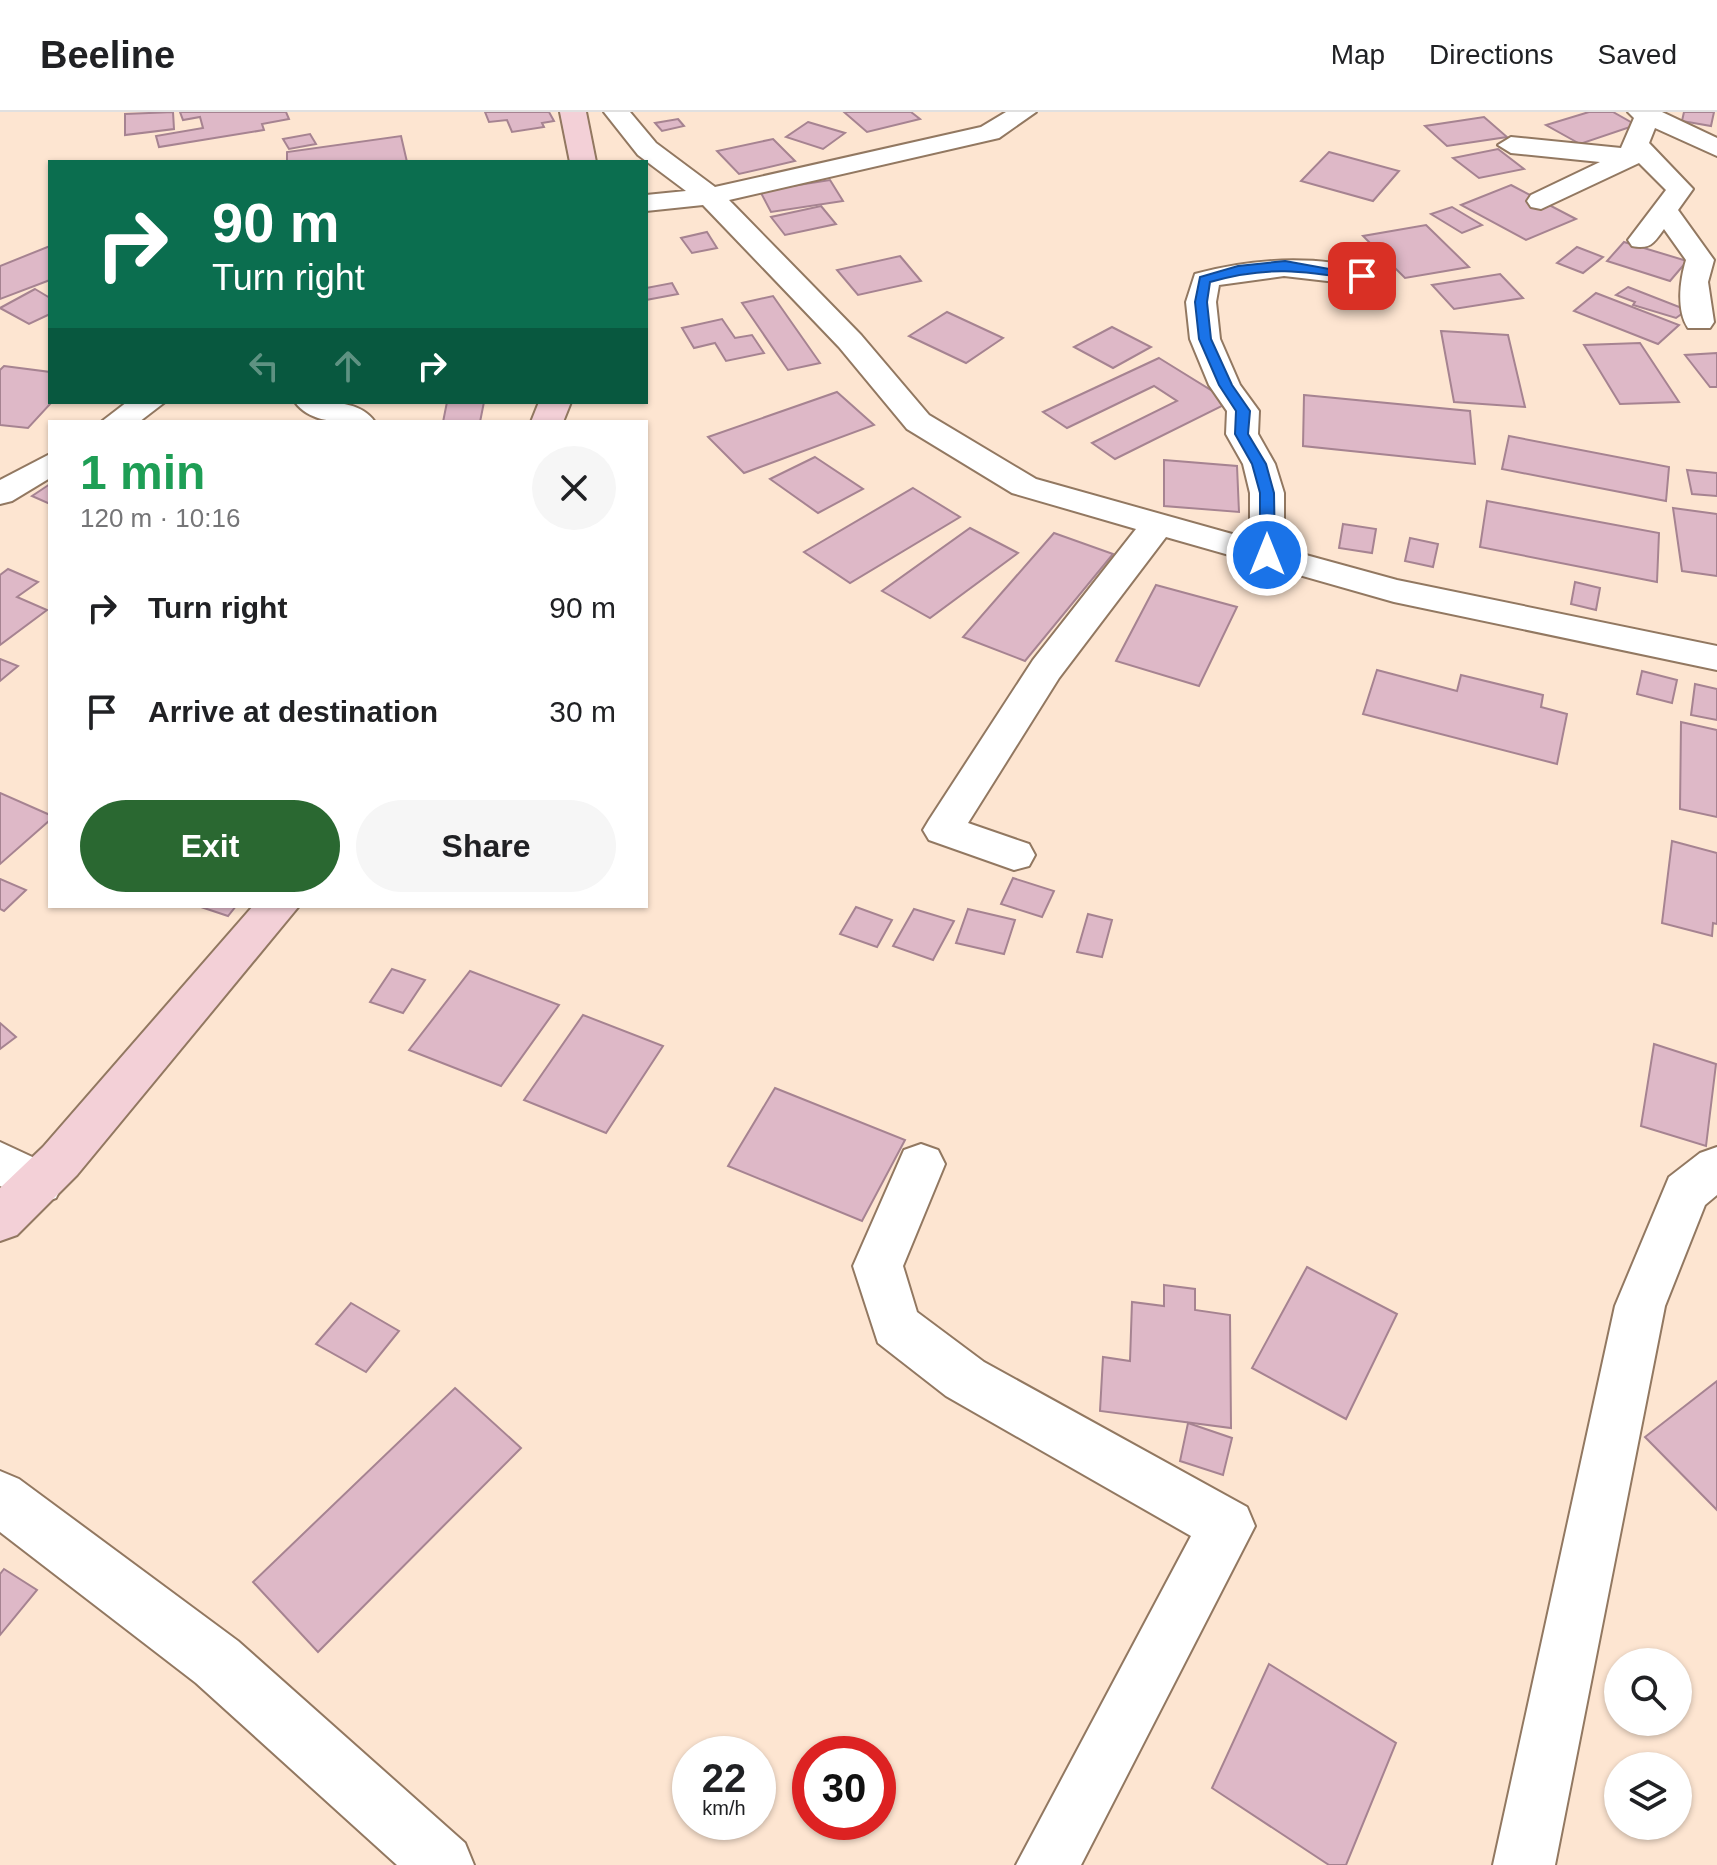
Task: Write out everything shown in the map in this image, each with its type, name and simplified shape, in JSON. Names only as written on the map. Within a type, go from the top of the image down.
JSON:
[{"type":"main road","points":[[573,112],[583,160]]},
{"type":"main road","points":[[0,1220],[19,1172],[276,908]]},
{"type":"street","points":[[617,112],[647,149],[710,196],[850,341],[918,422],[1024,486],[1394,591],[1717,658]]},
{"type":"street","points":[[648,203],[710,196],[990,133],[1023,112]]},
{"type":"street","points":[[1541,201],[1633,151],[1645,113],[1717,148]]},
{"type":"street","points":[[1511,145],[1633,151],[1680,189],[1642,240]]},
{"type":"street","points":[[1664,210],[1700,260],[1694,282],[1699,322]]},
{"type":"street","points":[[1267,555],[1267,493],[1259,464],[1242,434],[1243,411],[1225,385],[1205,339],[1201,302],[1205,280],[1238,270],[1285,265],[1362,276]]},
{"type":"street","points":[[120,420],[146,404]]},
{"type":"street","points":[[316,404],[354,420]]},
{"type":"street","points":[[0,494],[48,465]]},
{"type":"street","points":[[1014,855],[943,830],[1046,669],[1158,524]]},
{"type":"street","points":[[921,1164],[878,1266],[896,1326],[965,1379],[1227,1526],[1047,1865]]},
{"type":"street","points":[[1524,1865],[1640,1306],[1686,1192],[1717,1167]]},
{"type":"street","points":[[0,1498],[217,1662],[443,1865]]},
{"type":"building","points":[[173,112],[174,129],[125,135],[125,114]]},
{"type":"building","points":[[180,112],[286,112],[289,119],[262,124],[264,130],[159,147],[156,136],[203,128],[200,117],[183,120]]},
{"type":"building","points":[[485,112],[549,112],[554,121],[542,123],[544,127],[512,132],[507,120],[489,122]]},
{"type":"building","points":[[844,112],[911,112],[920,119],[867,132]]},
{"type":"building","points":[[1589,112],[1613,112],[1636,125],[1580,144],[1546,125]]},
{"type":"building","points":[[1684,112],[1714,112],[1711,126],[1682,121]]},
{"type":"building","points":[[1484,117],[1507,137],[1447,146],[1425,126]]},
{"type":"building","points":[[678,119],[684,126],[662,131],[655,123]]},
{"type":"building","points":[[808,122],[845,133],[823,149],[786,137]]},
{"type":"building","points":[[310,134],[316,144],[289,149],[283,139]]},
{"type":"building","points":[[401,136],[407,160],[287,160],[287,152]]},
{"type":"building","points":[[773,139],[795,161],[739,174],[717,151]]},
{"type":"building","points":[[1498,149],[1524,169],[1479,178],[1453,158]]},
{"type":"building","points":[[1329,152],[1399,171],[1373,201],[1301,181]]},
{"type":"building","points":[[830,180],[843,201],[771,212],[760,191]]},
{"type":"building","points":[[1511,185],[1576,219],[1526,240],[1461,205]]},
{"type":"building","points":[[821,206],[836,224],[785,235],[771,217]]},
{"type":"building","points":[[1452,207],[1482,225],[1462,233],[1431,214]]},
{"type":"building","points":[[1426,225],[1469,267],[1405,278],[1363,236]]},
{"type":"building","points":[[707,232],[717,248],[692,253],[681,238]]},
{"type":"building","points":[[1624,242],[1687,261],[1670,281],[1607,261]]},
{"type":"building","points":[[48,247],[48,281],[0,299],[0,266]]},
{"type":"building","points":[[1577,247],[1603,257],[1583,273],[1557,263]]},
{"type":"building","points":[[900,256],[921,281],[858,295],[837,270]]},
{"type":"building","points":[[1500,274],[1523,298],[1454,309],[1432,285]]},
{"type":"building","points":[[672,283],[678,294],[648,300],[648,288]]},
{"type":"building","points":[[1628,287],[1687,310],[1676,318],[1633,305],[1635,302],[1616,295]]},
{"type":"building","points":[[35,289],[48,297],[48,315],[29,324],[0,308]]},
{"type":"building","points":[[1596,293],[1679,325],[1658,344],[1574,311]]},
{"type":"building","points":[[773,296],[820,363],[788,370],[742,303]]},
{"type":"building","points":[[947,312],[1003,338],[966,363],[909,336]]},
{"type":"building","points":[[722,319],[735,338],[752,335],[764,353],[726,361],[715,343],[694,348],[682,328]]},
{"type":"building","points":[[1112,327],[1151,347],[1113,368],[1074,347]]},
{"type":"building","points":[[1441,331],[1508,335],[1525,407],[1454,402]]},
{"type":"building","points":[[1640,343],[1679,402],[1620,404],[1584,345]]},
{"type":"building","points":[[1717,353],[1717,387],[1710,387],[1685,355]]},
{"type":"building","points":[[1159,358],[1230,402],[1115,459],[1092,443],[1177,401],[1154,386],[1067,428],[1043,412]]},
{"type":"building","points":[[4,366],[48,372],[50,404],[28,428],[0,425],[0,370]]},
{"type":"building","points":[[837,392],[874,425],[744,473],[708,437]]},
{"type":"building","points":[[1304,395],[1470,411],[1475,464],[1303,446]]},
{"type":"building","points":[[447,404],[484,404],[480,420],[443,420]]},
{"type":"building","points":[[1509,436],[1669,467],[1666,501],[1502,469]]},
{"type":"building","points":[[815,457],[863,489],[818,513],[770,479]]},
{"type":"building","points":[[1164,460],[1237,466],[1239,512],[1164,506]]},
{"type":"building","points":[[1687,470],[1717,473],[1717,496],[1692,494]]},
{"type":"building","points":[[48,485],[48,503],[32,496]]},
{"type":"building","points":[[913,488],[960,517],[850,583],[804,552]]},
{"type":"building","points":[[1487,501],[1659,533],[1657,582],[1480,547]]},
{"type":"building","points":[[1673,508],[1717,514],[1717,576],[1682,571]]},
{"type":"building","points":[[1343,524],[1376,529],[1372,553],[1339,548]]},
{"type":"building","points":[[970,528],[1018,553],[930,618],[882,591]]},
{"type":"building","points":[[1054,533],[1113,554],[1025,661],[963,637]]},
{"type":"building","points":[[1410,538],[1438,544],[1433,567],[1405,561]]},
{"type":"building","points":[[8,569],[38,582],[17,597],[47,610],[0,645],[0,575]]},
{"type":"building","points":[[1575,582],[1600,588],[1596,610],[1571,604]]},
{"type":"building","points":[[1156,585],[1237,607],[1199,686],[1116,661]]},
{"type":"building","points":[[0,659],[18,666],[0,681]]},
{"type":"building","points":[[1377,670],[1457,691],[1461,675],[1543,695],[1541,707],[1567,714],[1557,764],[1363,714]]},
{"type":"building","points":[[1642,671],[1677,680],[1672,703],[1637,694]]},
{"type":"building","points":[[1695,684],[1717,689],[1717,720],[1691,715]]},
{"type":"building","points":[[1681,722],[1717,730],[1717,817],[1680,809]]},
{"type":"building","points":[[0,793],[48,814],[48,822],[0,864]]},
{"type":"building","points":[[1672,841],[1717,853],[1717,924],[1713,923],[1712,936],[1662,923]]},
{"type":"building","points":[[1013,878],[1054,891],[1042,917],[1001,904]]},
{"type":"building","points":[[0,879],[26,890],[4,911],[0,909]]},
{"type":"building","points":[[856,907],[892,920],[877,947],[840,934]]},
{"type":"building","points":[[204,908],[234,908],[228,916]]},
{"type":"building","points":[[914,909],[954,921],[933,960],[893,946]]},
{"type":"building","points":[[968,909],[1015,920],[1004,954],[956,943]]},
{"type":"building","points":[[1088,914],[1112,920],[1102,957],[1077,952]]},
{"type":"building","points":[[392,969],[425,980],[403,1013],[370,1002]]},
{"type":"building","points":[[470,971],[559,1005],[501,1086],[409,1050]]},
{"type":"building","points":[[583,1015],[663,1046],[606,1133],[524,1100]]},
{"type":"building","points":[[0,1023],[16,1037],[0,1049]]},
{"type":"building","points":[[1654,1044],[1716,1064],[1706,1146],[1641,1126]]},
{"type":"building","points":[[775,1088],[905,1140],[862,1221],[728,1166]]},
{"type":"building","points":[[1307,1267],[1397,1314],[1346,1419],[1252,1368]]},
{"type":"building","points":[[1164,1285],[1195,1289],[1195,1310],[1230,1315],[1231,1428],[1100,1411],[1103,1357],[1130,1361],[1132,1302],[1164,1306]]},
{"type":"building","points":[[351,1303],[399,1331],[366,1372],[316,1344]]},
{"type":"building","points":[[1717,1381],[1717,1510],[1645,1437]]},
{"type":"building","points":[[455,1388],[521,1448],[318,1652],[253,1582]]},
{"type":"building","points":[[1188,1423],[1232,1438],[1223,1475],[1180,1461]]},
{"type":"building","points":[[4,1569],[37,1590],[0,1635],[0,1574]]},
{"type":"building","points":[[1269,1664],[1396,1743],[1346,1865],[1329,1865],[1212,1788]]},
{"type":"route","points":[[1267,555],[1267,493],[1259,464],[1242,434],[1243,411],[1225,385],[1205,339],[1201,302],[1205,280],[1238,270],[1285,265],[1362,276]]}]
